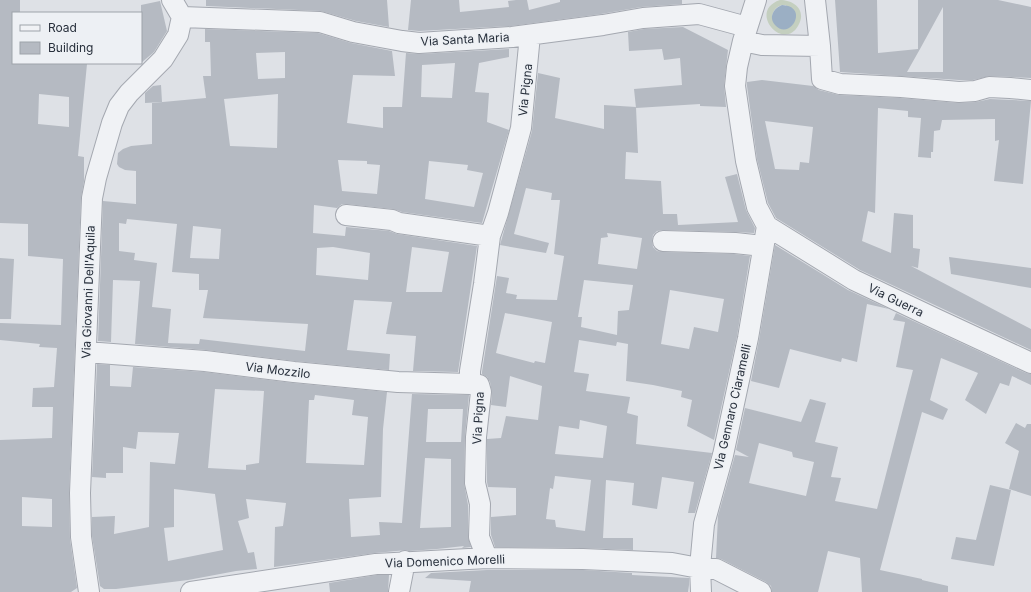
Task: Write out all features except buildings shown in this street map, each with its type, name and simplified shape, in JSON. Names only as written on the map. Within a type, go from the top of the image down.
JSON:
[{"type":"street","points":[[172,0],[182,17]]},
{"type":"street","points":[[756,0],[745,34],[737,67],[736,86],[746,161],[757,206],[767,226]]},
{"type":"street","points":[[815,0],[822,78],[840,84],[959,92],[975,91],[989,87],[1031,90]]},
{"type":"street","name":"Via Santa Maria","points":[[182,17],[320,22],[353,32],[419,43],[530,35],[643,18],[699,14],[745,34],[762,45],[820,46]]},
{"type":"street","name":"Via Giovanni Dell'Aquila","points":[[89,592],[81,537],[80,493],[92,198],[96,178],[112,123],[119,106],[129,93],[163,59],[178,35],[182,17]]},
{"type":"street","name":"Via Pigna","points":[[487,558],[480,537],[480,504],[475,483],[476,437],[481,392],[479,385],[470,384],[470,371],[490,236],[521,128],[530,35]]},
{"type":"street","points":[[346,215],[392,220],[399,223],[490,236]]},
{"type":"street","name":"Via Gennaro Ciaramelli","points":[[701,592],[700,567],[704,524],[722,455],[748,338],[767,226]]},
{"type":"street","name":"Via Guerra","points":[[767,226],[854,280],[1031,363]]},
{"type":"street","points":[[663,241],[736,243],[763,246]]},
{"type":"street","name":"Via Mozzilo","points":[[86,352],[205,361],[294,372],[398,382],[470,384]]},
{"type":"street","name":"Via Domenico Morelli","points":[[191,592],[376,564],[487,558],[583,559],[672,563],[716,569],[761,592]]},
{"type":"street","points":[[399,592],[405,562]]},
{"type":"green space","points":[[780,0],[790,2],[798,7],[801,16],[800,21],[792,33],[784,34],[777,32],[771,27],[767,20],[767,12],[771,5]],"holes":[[[786,5],[793,25],[772,19],[773,12],[776,8]]]},
{"type":"water","points":[[782,5],[790,7],[795,11],[796,16],[795,22],[786,29],[781,29],[775,25],[772,19],[774,11]]}]
